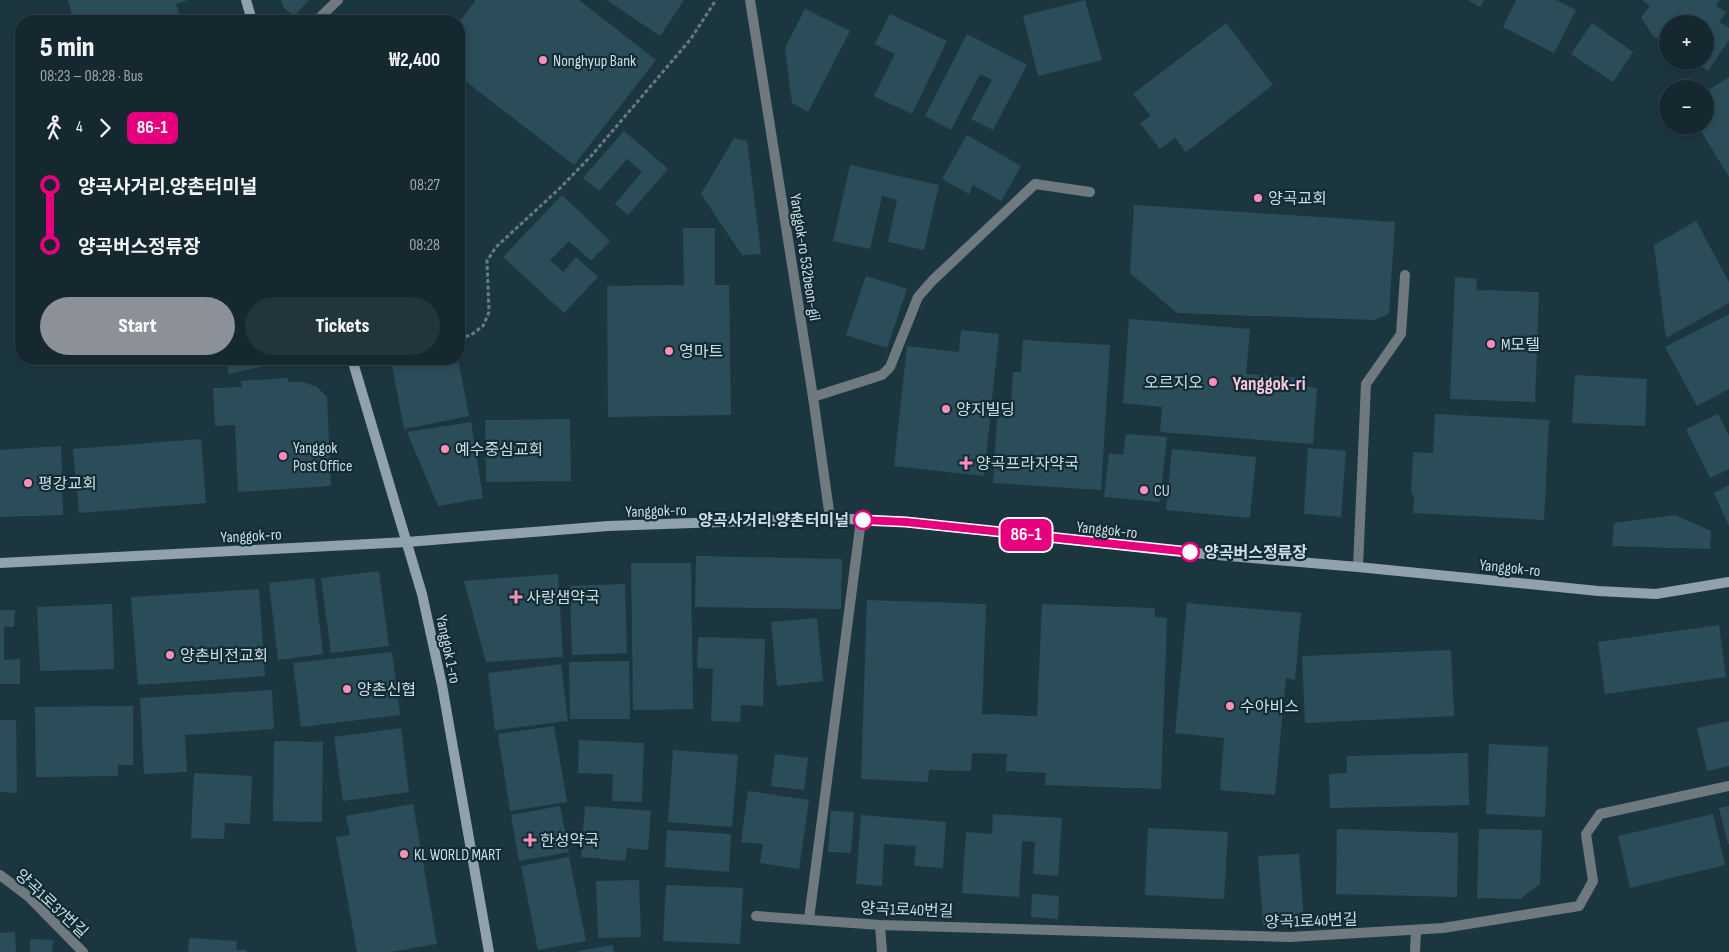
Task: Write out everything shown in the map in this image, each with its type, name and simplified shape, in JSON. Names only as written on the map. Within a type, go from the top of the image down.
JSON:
[{"type":"street","points":[[246,0],[250,15]]},
{"type":"street","points":[[322,15],[338,0]]},
{"type":"street","name":"Yanggok-ro 532beon-gil","points":[[750,0],[813,397],[830,518]]},
{"type":"street","points":[[813,397],[882,375],[890,367],[918,297],[933,280],[1035,184],[1090,192]]},
{"type":"street","points":[[1358,567],[1366,384],[1401,334],[1405,275]]},
{"type":"street","name":"Yanggok 1-ro","points":[[354,365],[422,594],[442,685],[489,952]]},
{"type":"street","name":"Yanggok-ro","points":[[0,563],[407,542],[608,526],[830,518],[906,522],[1171,551],[1358,567],[1598,591],[1656,594],[1729,582]]},
{"type":"street","points":[[808,920],[861,520]]},
{"type":"street","name":"양곡1로40번길","points":[[756,916],[880,925],[1290,937],[1443,928],[1579,906],[1592,881],[1586,834],[1600,814],[1672,800],[1729,786]]},
{"type":"street","name":"양곡1로37번길","points":[[0,876],[29,897],[83,952]]},
{"type":"street","points":[[880,925],[882,952]]},
{"type":"street","points":[[1415,952],[1416,930]]},
{"type":"path","points":[[465,336],[471,335],[483,326],[489,312],[486,277],[487,261],[496,247],[560,188],[592,155],[690,40],[716,0]]},
{"type":"building","points":[[68,0],[188,0],[176,4],[179,15],[72,15]]},
{"type":"building","points":[[281,0],[309,0],[295,15],[284,8]]},
{"type":"building","points":[[476,0],[579,0],[656,60],[574,165],[465,81],[464,15]]},
{"type":"building","points":[[607,0],[684,0],[660,36]]},
{"type":"building","points":[[1085,0],[1102,60],[1038,76],[1023,16]]},
{"type":"building","points":[[1468,0],[1484,0],[1480,7]]},
{"type":"building","points":[[1516,0],[1556,0],[1576,10],[1554,53],[1503,27]]},
{"type":"building","points":[[1642,0],[1720,0],[1716,6],[1726,12],[1719,22],[1729,28],[1729,40],[1714,62],[1714,15],[1659,15],[1659,40],[1653,36],[1641,17],[1650,6]]},
{"type":"building","points":[[805,9],[850,31],[808,112],[792,103],[785,48]]},
{"type":"building","points":[[890,14],[947,41],[912,114],[874,96],[895,54],[875,44]]},
{"type":"building","points":[[1226,23],[1273,85],[1186,152],[1175,138],[1160,149],[1140,123],[1151,116],[1133,94]]},
{"type":"building","points":[[1592,23],[1633,52],[1613,82],[1571,54]]},
{"type":"building","points":[[967,34],[1027,65],[993,130],[971,119],[992,80],[980,74],[951,130],[925,116]]},
{"type":"building","points":[[1729,77],[1729,177],[1703,135],[1714,135],[1714,86]]},
{"type":"building","points":[[624,131],[668,169],[628,215],[615,204],[642,172],[627,159],[599,191],[583,178]]},
{"type":"building","points":[[967,135],[1021,166],[1001,201],[973,185],[969,194],[942,179]]},
{"type":"building","points":[[734,138],[747,141],[761,254],[742,255],[701,194]]},
{"type":"building","points":[[850,165],[939,185],[924,250],[888,242],[897,200],[882,196],[870,249],[833,241]]},
{"type":"building","points":[[562,195],[610,241],[591,261],[569,241],[550,260],[563,272],[576,257],[598,277],[564,313],[503,257]]},
{"type":"building","points":[[1134,205],[1395,222],[1389,314],[1374,320],[1177,313],[1130,273]]},
{"type":"building","points":[[1696,221],[1729,282],[1729,303],[1666,338],[1654,245]]},
{"type":"building","name":"영마트","points":[[683,228],[715,228],[715,285],[729,285],[731,415],[608,417],[607,286],[684,285]]},
{"type":"building","points":[[866,276],[907,289],[887,348],[846,335]]},
{"type":"building","points":[[1455,277],[1477,279],[1476,290],[1539,292],[1535,402],[1450,399]]},
{"type":"building","points":[[1729,314],[1729,389],[1697,406],[1665,347]]},
{"type":"building","name":"오르지오","points":[[1129,319],[1250,329],[1246,374],[1302,378],[1301,386],[1317,388],[1313,444],[1160,432],[1162,407],[1123,403]]},
{"type":"building","name":"양지빌딩","points":[[961,330],[999,334],[984,476],[894,466],[907,346],[959,352]]},
{"type":"building","points":[[1023,340],[1110,345],[1101,490],[993,483],[998,400],[1011,402],[1013,372],[1021,372]]},
{"type":"building","points":[[227,365],[270,365],[229,374]]},
{"type":"building","points":[[392,365],[459,365],[469,416],[404,429]]},
{"type":"building","points":[[1575,375],[1647,379],[1645,426],[1572,423]]},
{"type":"building","name":"Yanggok Post Office","points":[[288,378],[288,382],[303,382],[317,387],[327,397],[331,486],[238,492],[235,425],[215,426],[213,388],[242,387],[241,381]]},
{"type":"building","points":[[1435,414],[1549,420],[1544,520],[1413,513],[1414,497],[1411,492],[1413,452],[1433,453]]},
{"type":"building","points":[[1718,414],[1729,436],[1729,469],[1710,478],[1686,429]]},
{"type":"building","points":[[570,419],[571,481],[486,482],[485,420]]},
{"type":"building","points":[[471,422],[483,498],[438,506],[407,432]]},
{"type":"building","points":[[1126,434],[1167,437],[1160,502],[1104,497],[1109,453],[1123,455]]},
{"type":"building","points":[[201,439],[206,503],[79,513],[73,449]]},
{"type":"building","points":[[61,446],[63,515],[0,517],[0,450]]},
{"type":"building","points":[[1308,448],[1346,451],[1341,517],[1304,514]]},
{"type":"building","points":[[1172,449],[1256,457],[1250,518],[1166,510]]},
{"type":"building","points":[[1729,485],[1729,526],[1714,493]]},
{"type":"building","points":[[1675,515],[1711,531],[1710,549],[1612,546],[1614,523]]},
{"type":"building","points":[[696,556],[842,559],[841,609],[695,607]]},
{"type":"building","points":[[631,563],[691,563],[693,709],[633,710]]},
{"type":"building","points":[[379,571],[389,646],[331,653],[321,578]]},
{"type":"building","points":[[558,574],[563,657],[486,662],[464,581]]},
{"type":"building","points":[[314,578],[323,654],[278,660],[269,583]]},
{"type":"building","points":[[625,584],[627,653],[572,655],[570,586]]},
{"type":"building","points":[[259,589],[265,676],[138,685],[131,597]]},
{"type":"building","points":[[867,600],[986,604],[982,714],[1037,716],[1042,604],[1155,608],[1155,617],[1167,618],[1161,789],[1045,785],[1046,773],[1006,771],[1007,754],[972,753],[971,771],[929,770],[928,782],[861,779]]},
{"type":"building","name":"수아비스","points":[[1187,603],[1301,613],[1295,680],[1286,678],[1275,795],[1220,790],[1224,738],[1175,733]]},
{"type":"building","points":[[112,604],[114,669],[40,671],[37,607]]},
{"type":"building","points":[[0,610],[15,610],[14,627],[4,627],[4,660],[20,659],[20,684],[0,684]]},
{"type":"building","points":[[817,618],[823,681],[777,686],[771,622]]},
{"type":"building","points":[[1719,625],[1726,677],[1605,694],[1598,642]]},
{"type":"building","points":[[698,637],[765,639],[763,706],[741,705],[740,722],[711,721],[713,669],[697,668]]},
{"type":"building","points":[[1451,650],[1454,716],[1305,723],[1302,656]]},
{"type":"building","name":"양촌신협","points":[[392,652],[400,715],[301,727],[293,663]]},
{"type":"building","points":[[629,661],[630,719],[570,719],[569,662]]},
{"type":"building","points":[[561,664],[568,721],[495,730],[488,673]]},
{"type":"building","points":[[272,690],[274,729],[185,735],[187,772],[144,774],[140,698]]},
{"type":"building","points":[[133,706],[133,765],[118,765],[118,776],[36,777],[35,707]]},
{"type":"building","points":[[0,720],[16,720],[17,793],[0,792]]},
{"type":"building","points":[[1729,721],[1729,766],[1707,771],[1697,728]]},
{"type":"building","points":[[554,726],[567,802],[510,811],[498,734]]},
{"type":"building","points":[[401,728],[409,792],[343,801],[334,737]]},
{"type":"building","points":[[579,740],[644,743],[642,802],[612,801],[613,774],[578,773]]},
{"type":"building","points":[[274,741],[323,742],[322,822],[273,821]]},
{"type":"building","points":[[1489,744],[1548,747],[1545,817],[1486,814]]},
{"type":"building","points":[[673,750],[738,755],[732,827],[668,822]]},
{"type":"building","points":[[1468,753],[1469,805],[1330,808],[1329,774],[1347,773],[1347,756]]},
{"type":"building","points":[[775,754],[808,758],[804,790],[771,786]]},
{"type":"building","points":[[194,773],[252,776],[250,824],[225,823],[224,839],[191,838]]},
{"type":"building","points":[[748,791],[809,800],[799,869],[760,863],[763,844],[741,842]]},
{"type":"building","points":[[413,804],[437,944],[391,952],[357,952],[336,837],[350,835],[346,816]]},
{"type":"building","points":[[560,806],[569,852],[519,861],[511,815]]},
{"type":"building","points":[[585,806],[651,811],[648,850],[627,848],[625,861],[581,857]]},
{"type":"building","points":[[1729,806],[1729,844],[1728,844],[1719,808]]},
{"type":"building","points":[[831,811],[854,812],[851,853],[828,852]]},
{"type":"building","points":[[993,814],[1062,818],[1058,876],[1033,874],[1035,842],[1022,841],[1019,897],[962,893],[966,832],[992,834]]},
{"type":"building","points":[[1713,814],[1725,865],[1630,888],[1618,836]]},
{"type":"building","points":[[861,815],[946,822],[943,868],[914,866],[916,846],[884,844],[882,886],[856,884]]},
{"type":"building","points":[[1148,828],[1228,832],[1224,899],[1145,895]]},
{"type":"building","points":[[1337,829],[1458,833],[1457,897],[1336,894]]},
{"type":"building","points":[[1479,829],[1542,830],[1540,884],[1520,899],[1477,898]]},
{"type":"building","points":[[667,830],[731,834],[729,872],[665,867]]},
{"type":"building","points":[[1299,854],[1304,921],[1263,925],[1258,856]]},
{"type":"building","points":[[569,857],[586,941],[538,950],[521,866]]},
{"type":"building","points":[[639,880],[641,937],[598,938],[596,881]]},
{"type":"building","points":[[666,885],[743,888],[740,944],[663,941]]},
{"type":"building","points":[[1032,894],[1059,896],[1058,919],[1031,917]]},
{"type":"building","points":[[15,932],[16,952],[0,952],[0,933]]},
{"type":"building","points":[[189,938],[237,941],[236,950],[247,950],[246,952],[188,952]]},
{"type":"building","points":[[30,939],[53,940],[52,952],[30,952]]},
{"type":"building","points":[[613,945],[614,952],[578,952],[578,951]]},
{"type":"bus line","name":"86-1","points":[[863,520],[906,522],[1190,552]]},
{"type":"place","name":"Nonghyup Bank","points":[[543,60]]},
{"type":"place","name":"양곡교회","points":[[1258,198]]},
{"type":"place","name":"M모텔","points":[[1491,344]]},
{"type":"place","name":"영마트","points":[[669,351]]},
{"type":"place","name":"오르지오","points":[[1213,382]]},
{"type":"place","name":"양지빌딩","points":[[946,409]]},
{"type":"place","name":"예수중심교회","points":[[445,449]]},
{"type":"place","name":"Yanggok Post Office","points":[[283,456]]},
{"type":"place","name":"양곡프라자약국","points":[[966,463]]},
{"type":"place","name":"평강교회","points":[[28,483]]},
{"type":"place","name":"CU","points":[[1144,490]]},
{"type":"place","name":"양곡사거리.양촌터미널","points":[[863,520]]},
{"type":"place","name":"양곡버스정류장","points":[[1190,552]]},
{"type":"place","name":"사랑샘약국","points":[[516,597]]},
{"type":"place","name":"양촌비전교회","points":[[170,655]]},
{"type":"place","name":"양촌신협","points":[[347,689]]},
{"type":"place","name":"수아비스","points":[[1230,706]]},
{"type":"place","name":"한성약국","points":[[530,840]]},
{"type":"place","name":"KL WORLD MART","points":[[404,854]]},
{"type":"district","name":"Yanggok-ri","points":[[1269,383]]}]
